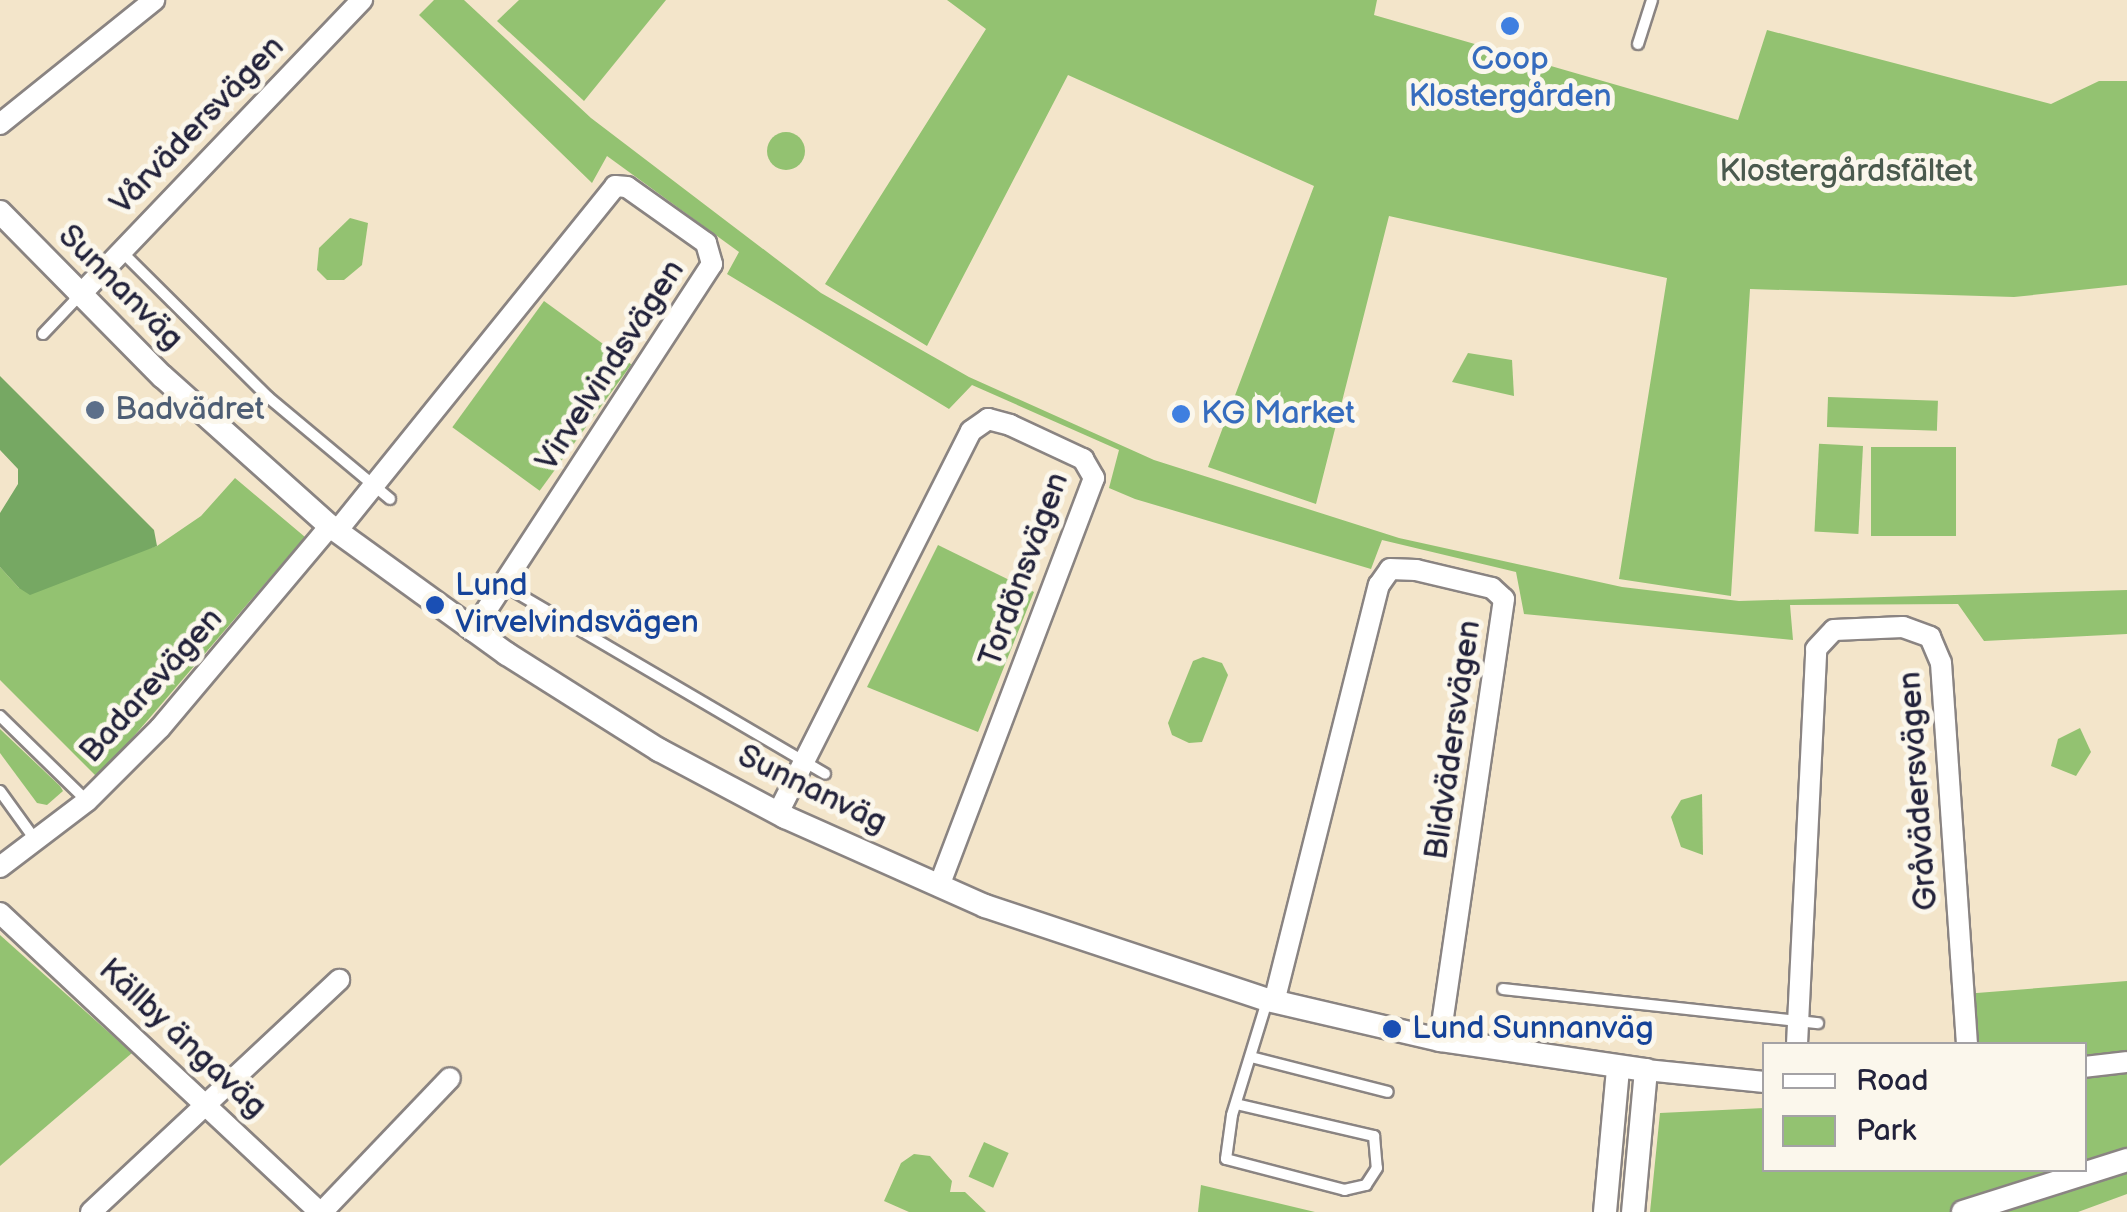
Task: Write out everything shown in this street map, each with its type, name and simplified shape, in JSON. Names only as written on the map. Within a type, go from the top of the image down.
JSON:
[{"type":"street","points":[[0,124],[154,0]]},
{"type":"street","name":"Vårvädersvägen","points":[[79,296],[362,0]]},
{"type":"street","name":"Virvelvindsvägen","points":[[333,528],[381,493],[614,186],[627,187],[706,243],[712,264],[472,631]]},
{"type":"street","name":"Sunnanväg","points":[[0,212],[79,296],[333,528],[472,631],[660,750],[778,813],[939,886],[1104,950],[1271,1001],[1440,1040],[1618,1068],[1762,1082]]},
{"type":"street","name":"Tordönsvägen","points":[[778,813],[976,424],[997,420],[1089,464],[1091,486],[939,886]]},
{"type":"street","name":"Badarevägen","points":[[0,867],[87,801],[160,728],[333,528]]},
{"type":"street","name":"Blidvädersvägen","points":[[1271,1001],[1379,585],[1390,569],[1434,574],[1492,588],[1504,599],[1440,1040]]},
{"type":"street","name":"Gråvädersvägen","points":[[1804,1030],[1816,649],[1834,630],[1904,627],[1930,637],[1941,663],[1967,1042]]},
{"type":"street","name":"Källby ängaväg","points":[[0,913],[208,1102],[321,1212]]},
{"type":"street","points":[[91,1212],[339,980]]},
{"type":"street","points":[[2087,1068],[2127,1062]]},
{"type":"street","points":[[1604,1212],[1618,1068]]},
{"type":"street","points":[[1634,1212],[1646,1070]]},
{"type":"street","points":[[321,1212],[450,1078]]},
{"type":"street","points":[[1963,1212],[2127,1160]]},
{"type":"lane","points":[[1638,44],[1652,0]]},
{"type":"lane","points":[[119,250],[192,326],[381,493]]},
{"type":"lane","points":[[44,334],[79,296]]},
{"type":"lane","points":[[505,586],[825,774]]},
{"type":"lane","points":[[0,716],[87,801]]},
{"type":"lane","points":[[0,792],[36,841]]},
{"type":"lane","points":[[1504,988],[1804,1030]]},
{"type":"lane","points":[[1236,1104],[1374,1136],[1376,1168],[1366,1185],[1345,1190],[1232,1164],[1225,1149],[1236,1104],[1271,1001]]},
{"type":"lane","points":[[1251,1057],[1388,1092]]},
{"type":"green space","points":[[434,0],[464,0],[591,118],[821,293],[969,377],[1154,460],[1399,538],[1622,587],[1739,601],[2127,590],[2127,634],[1984,641],[1958,604],[1790,605],[1793,640],[1524,614],[1516,572],[1382,540],[1371,569],[1135,499],[1109,488],[1119,450],[972,385],[949,409],[727,274],[739,252],[607,156],[592,183],[419,15]]},
{"type":"green space","points":[[519,0],[666,0],[584,101],[497,21]]},
{"type":"green space","name":"Klostergårdsfältet","points":[[947,0],[1377,0],[1374,15],[1738,120],[1767,30],[2051,104],[2099,81],[2127,81],[2127,285],[2014,297],[1750,289],[1731,596],[1619,579],[1667,278],[1389,216],[1316,504],[1208,467],[1314,186],[1068,75],[927,346],[825,284],[986,29]]},
{"type":"green space","points":[[786,132],[799,138],[805,151],[799,164],[786,170],[773,164],[767,151],[773,138]]},
{"type":"green space","points":[[350,218],[368,223],[362,265],[344,280],[327,280],[317,270],[319,248]]},
{"type":"green space","points":[[544,301],[631,364],[540,491],[452,427]]},
{"type":"green space","points":[[1468,353],[1512,360],[1514,396],[1452,382]]},
{"type":"green space","points":[[0,376],[154,530],[157,546],[30,595],[19,588],[0,567],[0,513],[18,484],[18,469],[0,450]]},
{"type":"green space","points":[[1828,397],[1938,401],[1937,431],[1827,427]]},
{"type":"green space","points":[[1819,444],[1863,446],[1858,534],[1814,532]]},
{"type":"green space","points":[[1871,447],[1956,447],[1956,536],[1871,536]]},
{"type":"green space","points":[[235,478],[305,537],[98,778],[0,680],[0,567],[19,588],[157,546],[201,516]]},
{"type":"green space","points":[[938,545],[1034,592],[978,732],[867,687]]},
{"type":"green space","points":[[1203,657],[1222,663],[1228,675],[1202,742],[1189,743],[1172,735],[1168,723],[1193,661]]},
{"type":"green space","points":[[2080,728],[2091,752],[2076,776],[2051,766],[2058,739]]},
{"type":"green space","points":[[0,729],[60,786],[63,791],[47,805],[37,803],[0,753]]},
{"type":"green space","points":[[1702,794],[1703,855],[1681,847],[1671,817],[1681,800]]},
{"type":"green space","points":[[0,935],[132,1053],[0,1166]]},
{"type":"green space","points":[[2127,981],[2127,1194],[2078,1212],[1650,1212],[1660,1113],[1762,1108],[1762,1172],[2087,1172],[2087,1042],[1968,1042],[1964,994]]},
{"type":"green space","points":[[984,1142],[1009,1153],[993,1188],[969,1177]]},
{"type":"green space","points":[[914,1154],[930,1156],[952,1181],[950,1192],[965,1192],[986,1212],[909,1212],[884,1201],[901,1163]]},
{"type":"green space","points":[[1201,1185],[1315,1212],[1198,1212]]},
{"type":"place","name":"Coop Klostergården","points":[[1510,26]]},
{"type":"place","name":"Badvädret","points":[[95,410]]},
{"type":"place","name":"KG Market","points":[[1181,414]]},
{"type":"place","name":"Lund Virvelvindsvägen","points":[[435,605]]},
{"type":"place","name":"Lund Sunnanväg","points":[[1392,1029]]}]
